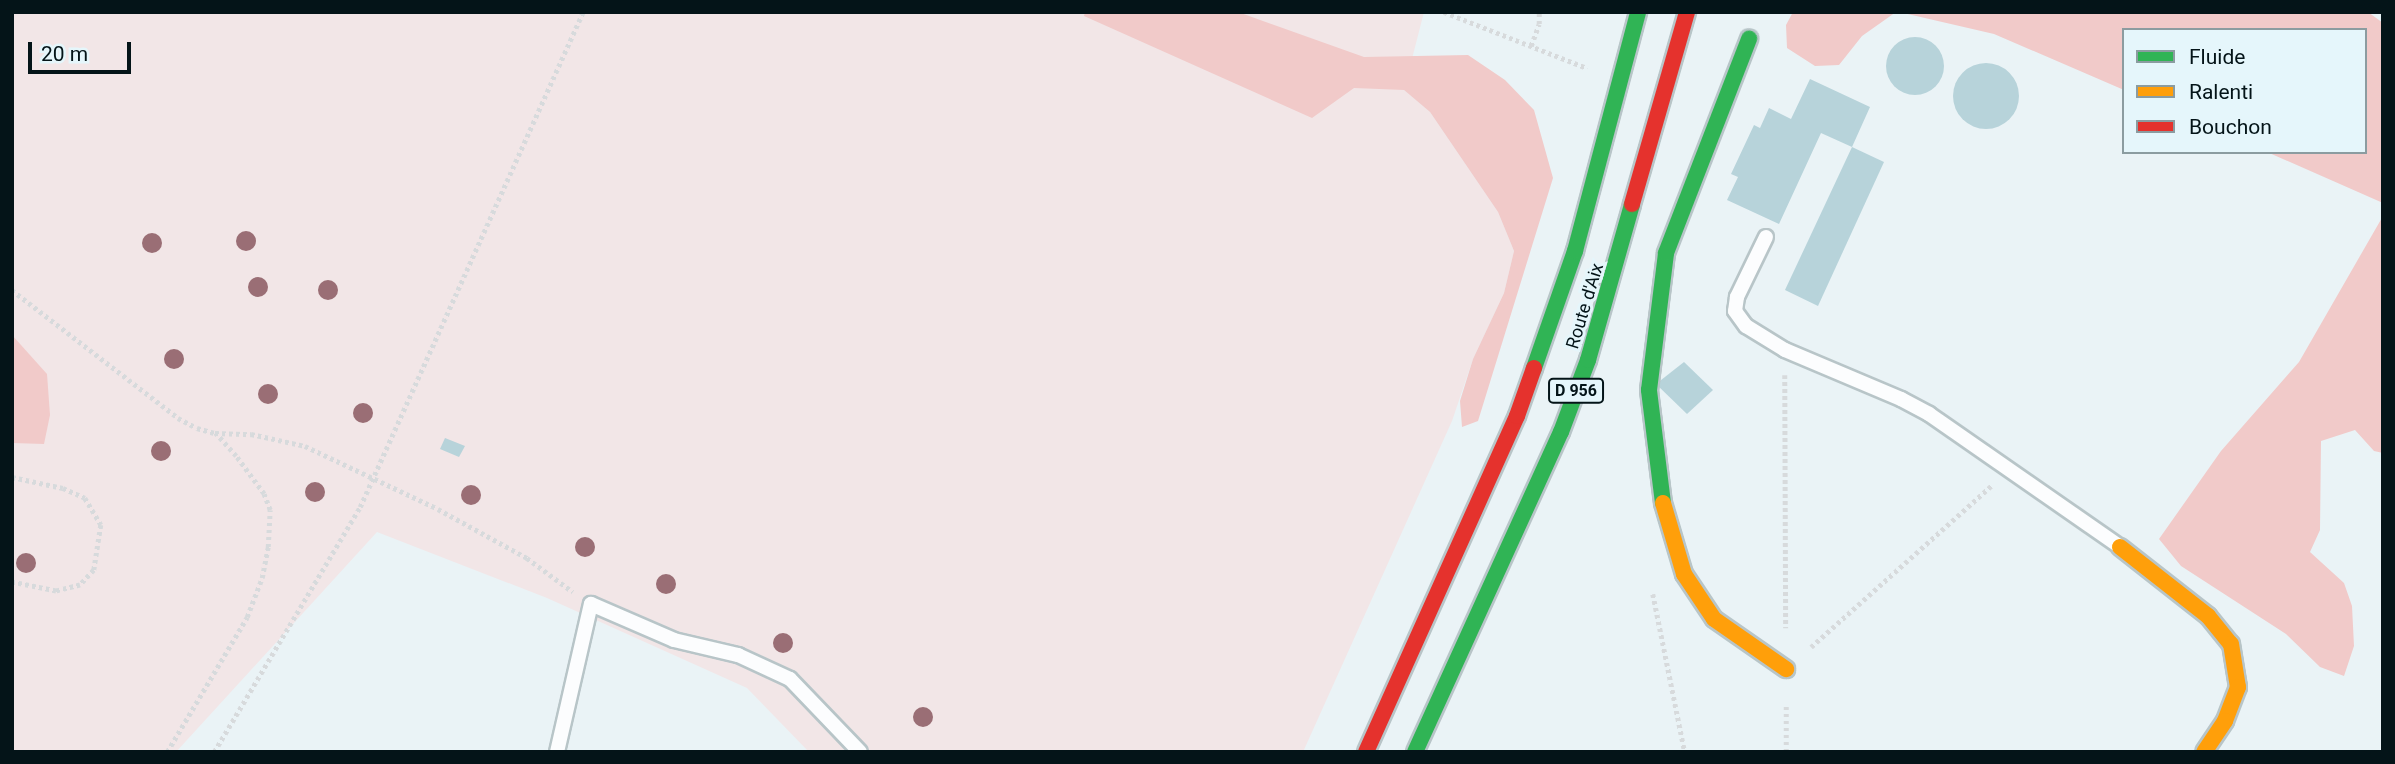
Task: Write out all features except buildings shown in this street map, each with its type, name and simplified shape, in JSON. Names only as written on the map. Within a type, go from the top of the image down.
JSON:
[{"type":"main road","name":"Route d'Aix","points":[[1366,752],[1522,403],[1575,251],[1638,12]]},
{"type":"main road","name":"Route d'Aix","points":[[1415,752],[1561,432],[1584,372],[1617,267],[1687,12]]},
{"type":"main road","points":[[1749,39],[1666,253],[1649,390],[1661,499],[1685,575],[1714,619],[1733,635],[1786,669]]},
{"type":"main road","points":[[2120,547],[2208,616],[2231,644],[2238,687],[2225,721],[2204,752]]},
{"type":"lane","points":[[1766,237],[1737,297],[1735,311],[1746,327],[1785,350],[1901,399],[2120,547]]},
{"type":"lane","points":[[557,752],[591,604],[652,632],[738,655],[790,679],[860,752]]},
{"type":"path","points":[[214,752],[360,507],[583,12]]},
{"type":"path","points":[[1444,12],[1589,69]]},
{"type":"path","points":[[1531,46],[1539,24],[1539,12]]},
{"type":"path","points":[[1586,81],[1592,57]]},
{"type":"path","points":[[12,290],[178,418],[215,433],[251,434],[305,446],[372,477],[527,558],[591,604]]},
{"type":"path","points":[[1785,350],[1786,752]]},
{"type":"path","points":[[167,752],[247,617],[262,578],[268,547],[270,510],[264,494],[215,433]]},
{"type":"path","points":[[1786,669],[2008,470]]},
{"type":"path","points":[[12,477],[63,488],[85,498],[101,525],[94,569],[80,585],[56,591],[12,582]]},
{"type":"shaded area","points":[[12,12],[1424,12],[1404,90],[1430,112],[1498,212],[1514,251],[1504,293],[1473,359],[1452,421],[1303,752],[809,752],[747,688],[547,598],[377,532],[176,752],[12,752]]},
{"type":"shaded area","points":[[1085,12],[1238,12],[1364,57],[1468,55],[1505,80],[1534,110],[1553,178],[1478,421],[1462,427],[1460,401],[1473,359],[1504,293],[1514,251],[1498,212],[1430,112],[1404,90],[1354,88],[1312,118],[1084,16]]},
{"type":"shaded area","points":[[1793,12],[1896,12],[1862,36],[1839,65],[1815,66],[1787,48],[1786,25]]},
{"type":"shaded area","points":[[1899,12],[2368,12],[2383,23],[2383,203],[2272,154],[2367,154],[2367,28],[2122,28],[2122,89],[1994,34]]},
{"type":"shaded area","points":[[2383,216],[2383,453],[2374,451],[2355,430],[2321,441],[2320,530],[2310,552],[2344,583],[2352,606],[2354,646],[2344,676],[2320,667],[2286,634],[2181,566],[2159,539],[2221,451],[2299,362]]},
{"type":"shaded area","points":[[12,335],[47,374],[50,415],[44,444],[12,443]]},
{"type":"traffic: fast","points":[[1534,368],[1575,251],[1638,12]]},
{"type":"traffic: fast","points":[[1663,503],[1649,390],[1666,253],[1749,39]]},
{"type":"traffic: fast","points":[[1415,752],[1561,432],[1588,360],[1632,204]]},
{"type":"traffic: slow","points":[[1663,503],[1684,574],[1714,619],[1786,669]]},
{"type":"traffic: slow","points":[[2120,547],[2208,616],[2231,644],[2238,687],[2225,721],[2204,752]]},
{"type":"traffic: jam","points":[[1632,204],[1687,12]]},
{"type":"traffic: jam","points":[[1366,752],[1517,416],[1534,368]]}]
